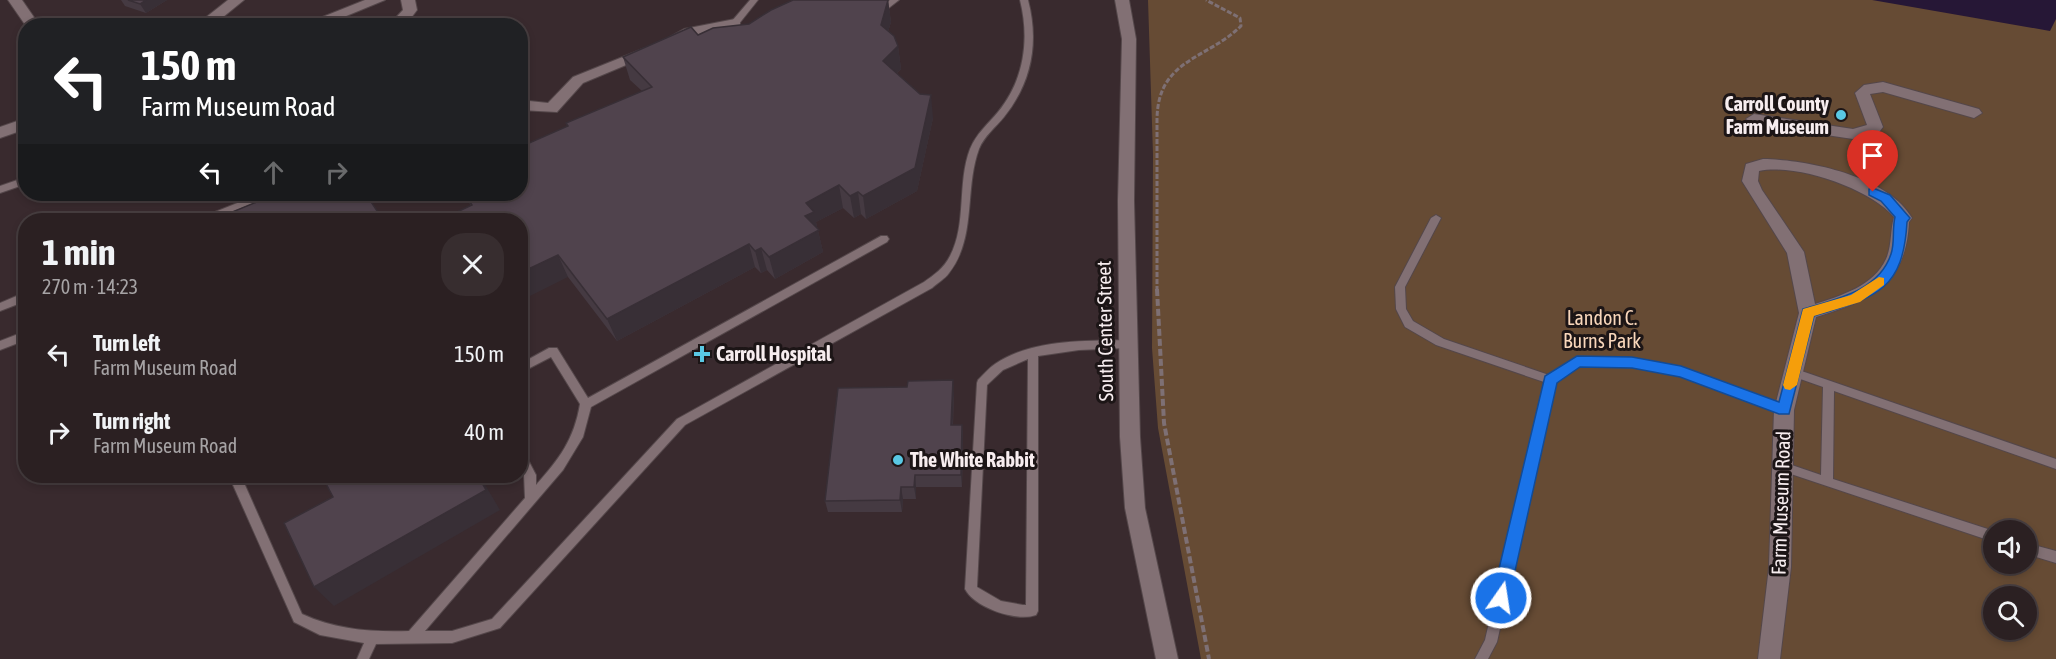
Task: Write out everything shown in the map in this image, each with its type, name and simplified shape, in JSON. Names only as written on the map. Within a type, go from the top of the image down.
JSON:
[{"type":"street","points":[[15,0],[27,18]]},
{"type":"street","points":[[213,18],[237,0]]},
{"type":"street","points":[[329,18],[378,0]]},
{"type":"street","points":[[406,18],[410,10],[408,0]]},
{"type":"street","name":"South Center Street","points":[[1122,0],[1129,39],[1126,375],[1135,508],[1167,659]]},
{"type":"street","points":[[528,106],[552,108],[578,80],[689,32],[735,23]]},
{"type":"street","points":[[1754,119],[1853,134],[1867,131],[1875,127],[1862,93],[1869,88],[1876,87],[1896,90],[1974,112]]},
{"type":"street","points":[[0,133],[18,126]]},
{"type":"street","name":"Farm Museum Road","points":[[1769,659],[1780,567],[1784,410],[1808,313],[1795,252],[1760,203],[1750,181],[1752,168],[1756,165],[1782,166],[1861,186],[1885,198],[1904,218],[1901,219],[1899,253],[1889,272],[1875,286],[1855,298],[1808,313]]},
{"type":"lane","points":[[735,23],[754,0]]},
{"type":"lane","points":[[863,18],[891,5],[895,0]]},
{"type":"lane","points":[[238,483],[298,618],[320,629],[372,638],[452,637],[496,624],[681,422],[941,278],[958,254],[975,148],[1004,111],[1027,64],[1030,23],[1024,0]]},
{"type":"lane","points":[[0,190],[18,183]]},
{"type":"lane","points":[[220,213],[250,201]]},
{"type":"lane","points":[[1436,218],[1400,287],[1401,309],[1409,324],[1440,342],[1550,380]]},
{"type":"lane","points":[[586,404],[884,239]]},
{"type":"lane","points":[[0,307],[18,299]]},
{"type":"lane","points":[[0,346],[18,338]]},
{"type":"lane","points":[[1034,354],[1032,611],[1014,613],[985,601],[971,589],[982,383],[1000,365],[1034,354],[1068,346],[1127,344]]},
{"type":"lane","points":[[413,636],[572,451],[582,432],[586,404],[553,351],[528,365]]},
{"type":"lane","points":[[1481,659],[1491,642],[1550,380],[1577,361],[1632,362],[1681,372],[1784,410]]},
{"type":"lane","points":[[1793,372],[2056,464]]},
{"type":"lane","points":[[1827,482],[1829,385]]},
{"type":"lane","points":[[1783,467],[1983,533]]},
{"type":"lane","points":[[528,472],[531,500]]},
{"type":"lane","points":[[2037,551],[2056,557]]},
{"type":"lane","points":[[363,659],[372,638]]},
{"type":"path","points":[[1206,0],[1240,18],[1241,26],[1224,43],[1176,68],[1163,84],[1158,106],[1157,225],[1160,389],[1164,423],[1209,659]]},
{"type":"green space","name":"Landon C. Burns Park","points":[[1148,0],[2056,0],[2056,659],[1201,659],[1158,428],[1152,348],[1153,155]]},
{"type":"shaded area","points":[[1872,0],[2056,0],[2056,19],[2050,31]]},
{"type":"building","points":[[128,0],[146,0],[140,4]]},
{"type":"building","points":[[793,0],[888,0],[881,25],[894,36],[898,46],[883,61],[920,94],[931,95],[915,168],[863,196],[858,192],[850,196],[839,185],[806,203],[814,212],[805,216],[819,230],[769,257],[761,248],[755,251],[749,244],[607,319],[558,255],[528,269],[528,213],[455,213],[472,205],[469,201],[528,201],[528,144],[568,126],[566,123],[652,87],[623,57],[691,27],[698,35],[713,28],[749,24]]},
{"type":"building","points":[[259,201],[371,201],[378,213],[230,213]]},
{"type":"building","name":"The White Rabbit","points":[[953,380],[951,425],[962,425],[961,475],[915,475],[914,487],[901,487],[900,500],[825,501],[838,388],[907,387],[908,381]]},
{"type":"building","points":[[326,483],[482,483],[486,490],[314,587],[284,523],[333,497]]},
{"type":"slow traffic","points":[[1790,385],[1808,313],[1855,298],[1879,282]]},
{"type":"place","name":"Carroll County Farm Museum","points":[[1841,115]]},
{"type":"place","name":"Carroll Hospital","points":[[702,354]]},
{"type":"place","name":"The White Rabbit","points":[[898,460]]},
{"type":"route","points":[[1501,598],[1550,380],[1577,361],[1632,362],[1681,372],[1784,410],[1808,313],[1855,298],[1875,286],[1889,272],[1899,253],[1901,219],[1904,218],[1890,202],[1873,192]]}]
